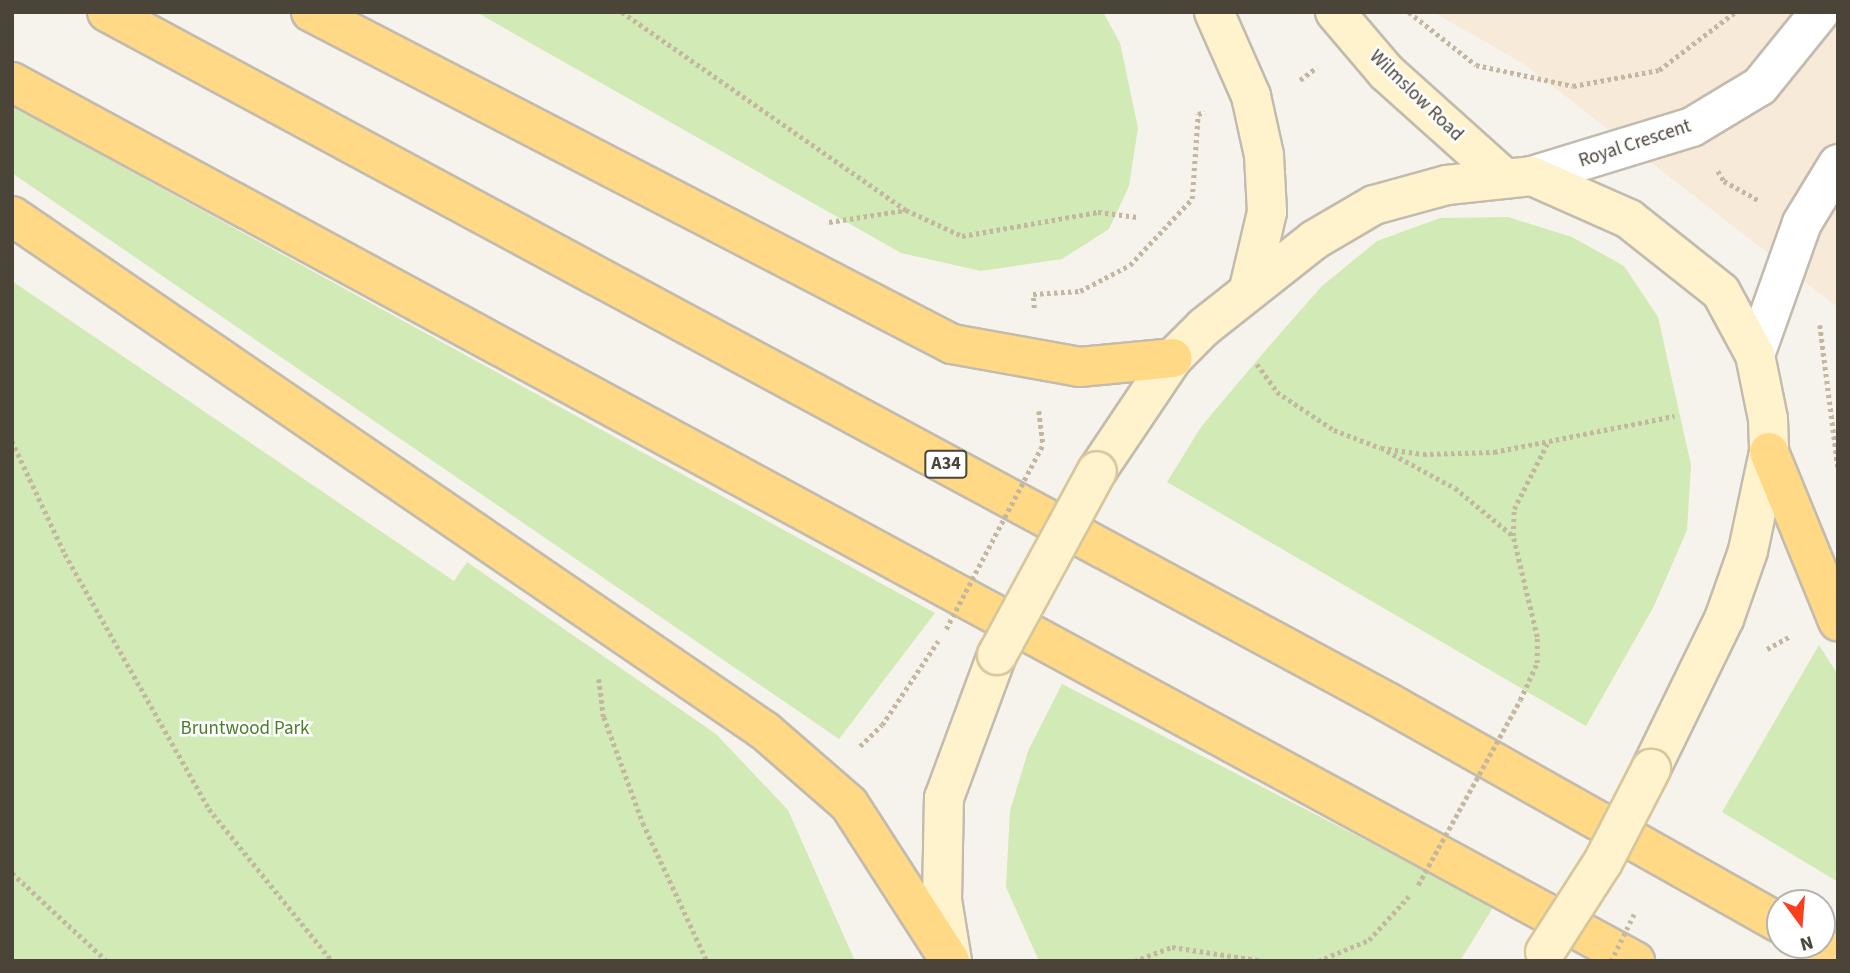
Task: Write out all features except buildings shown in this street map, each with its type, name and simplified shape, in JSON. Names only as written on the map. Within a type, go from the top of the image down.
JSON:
[{"type":"highway","name":"A34","points":[[107,12],[1389,703],[1766,915]]},
{"type":"highway","points":[[312,12],[952,344],[1080,367],[1173,358]]},
{"type":"highway","points":[[12,82],[1635,961]]},
{"type":"highway","points":[[12,216],[765,731],[823,779],[890,860],[951,961]]},
{"type":"highway","points":[[1769,452],[1838,621]]},
{"type":"main road","points":[[1214,12],[1251,96],[1264,155],[1267,212],[1249,289]]},
{"type":"main road","name":"Wilmslow Road","points":[[1335,12],[1386,72],[1517,176],[1629,219],[1690,262],[1721,292],[1755,355]]},
{"type":"main road","points":[[951,961],[942,900],[944,798],[997,655],[1097,471],[1173,358],[1249,289],[1374,205],[1517,176]]},
{"type":"main road","points":[[1542,956],[1651,769],[1724,619],[1748,551],[1769,452],[1755,355]]},
{"type":"street","name":"Royal Crescent","points":[[1517,176],[1692,127],[1760,86],[1820,12]]},
{"type":"street","points":[[1755,355],[1802,223],[1838,164]]},
{"type":"path","points":[[622,12],[906,210],[962,236],[1098,212],[1138,216]]},
{"type":"path","points":[[1409,12],[1476,65],[1573,86],[1659,70],[1735,12]]},
{"type":"path","points":[[1659,70],[1724,181],[1802,223]]},
{"type":"path","points":[[1033,294],[1080,291],[1130,265],[1192,199],[1198,114]]},
{"type":"path","points":[[1819,316],[1838,467]]},
{"type":"path","points":[[1257,364],[1298,410],[1381,448],[1455,488],[1513,536]]},
{"type":"path","points":[[862,744],[882,725],[946,629],[1043,444],[1039,414]]},
{"type":"path","points":[[1381,448],[1455,454],[1548,443],[1674,416]]},
{"type":"path","points":[[12,441],[65,555],[209,809],[332,961]]},
{"type":"path","points":[[1318,961],[1369,940],[1418,885],[1520,700],[1537,663],[1537,625],[1513,536],[1520,490],[1548,443]]},
{"type":"path","points":[[591,614],[604,717],[643,823],[707,961]]},
{"type":"path","points":[[12,873],[107,961]]},
{"type":"path","points":[[1134,961],[1172,947],[1264,961]]},
{"type":"shaded area","points":[[1433,12],[1838,12],[1838,314],[1836,306],[1524,64]]},
{"type":"green space","points":[[476,12],[1103,12],[1120,43],[1138,128],[1129,186],[1109,229],[1062,259],[981,271],[901,253]]},
{"type":"green space","points":[[12,106],[935,613],[839,739],[12,173]]},
{"type":"green space","points":[[1508,217],[1572,237],[1624,266],[1658,317],[1691,465],[1687,530],[1654,606],[1586,726],[1167,482],[1201,427],[1270,345],[1322,286],[1377,241],[1440,218]]},
{"type":"green space","name":"Bruntwood Park","points":[[12,281],[454,581],[467,562],[716,734],[788,810],[855,961],[12,961]]},
{"type":"green space","points":[[1819,645],[1838,675],[1838,882],[1722,812]]},
{"type":"green space","points":[[1062,684],[1494,906],[1460,961],[1039,961],[1006,887],[1010,811],[1028,751]]}]
